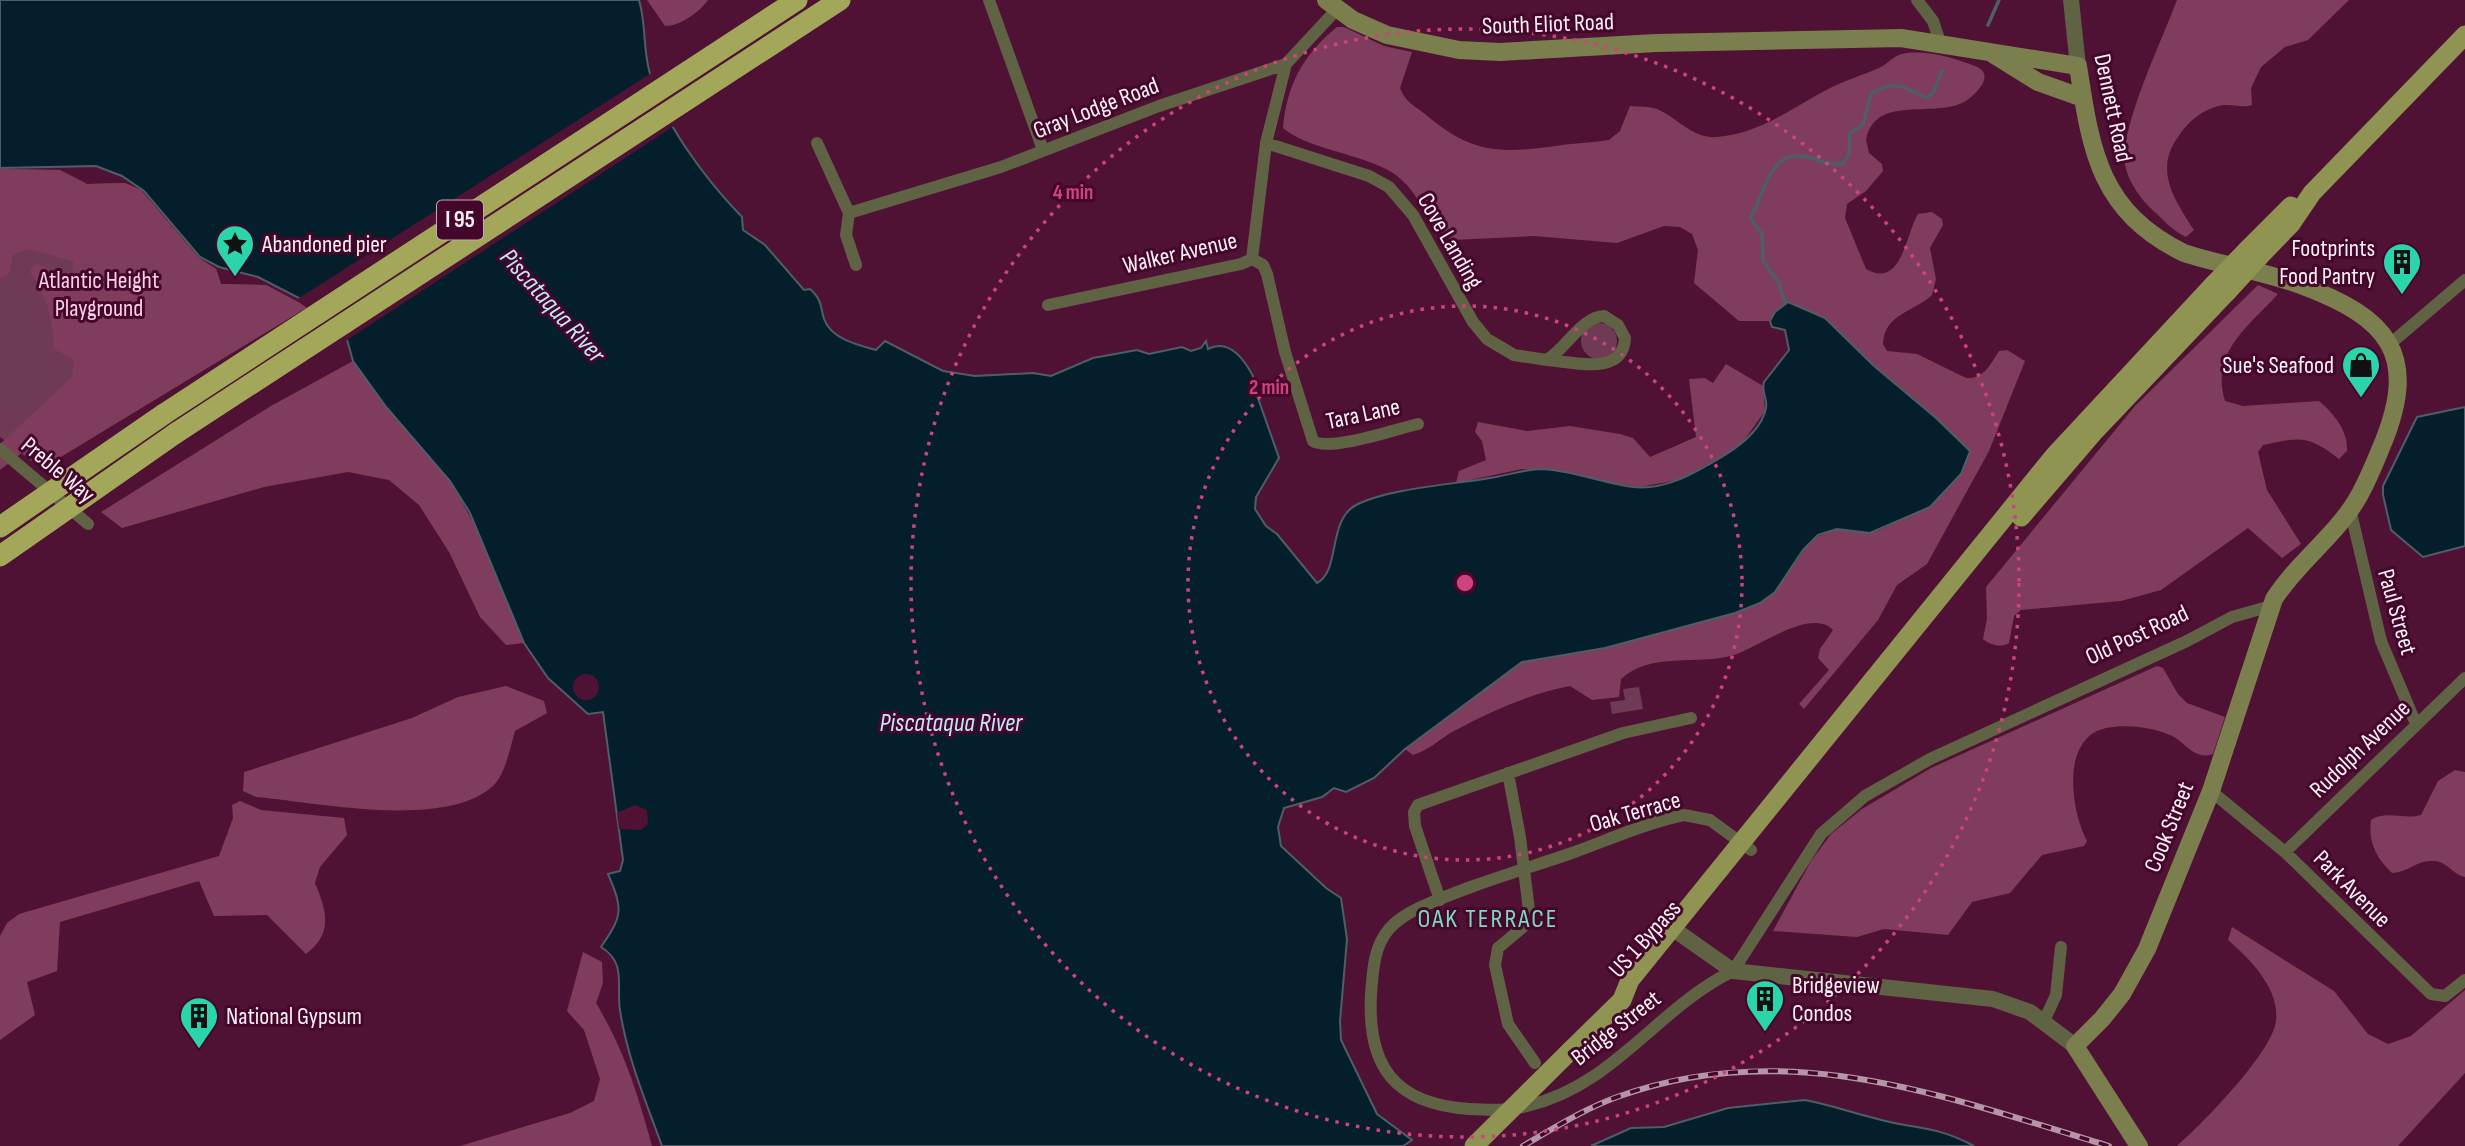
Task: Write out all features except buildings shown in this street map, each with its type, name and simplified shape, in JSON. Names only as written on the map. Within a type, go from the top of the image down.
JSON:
[{"type":"highway","name":"I 95","points":[[0,527],[164,414],[797,0]]},
{"type":"highway","name":"I 95","points":[[0,556],[188,425],[840,0]]},
{"type":"main road","name":"South Eliot Road","points":[[1332,5],[1365,26],[1411,42],[1480,52],[1822,38],[1901,38],[1940,42],[1993,54]]},
{"type":"main road","points":[[1474,1146],[1622,1000],[1630,980],[1677,932],[2054,456],[2254,253],[2287,208],[2312,192],[2465,35]]},
{"type":"main road","points":[[1993,54],[2078,66]]},
{"type":"main road","points":[[1993,54],[2038,82],[2083,98]]},
{"type":"main road","name":"Dennett Road","points":[[2078,66],[2094,156],[2104,180],[2113,196],[2148,232],[2184,253],[2303,286],[2350,309],[2390,344]]},
{"type":"main road","points":[[2271,606],[2290,576],[2350,509],[2381,449],[2399,399],[2399,373],[2390,344]]},
{"type":"main road","name":"Cook Street","points":[[2075,1045],[2102,1020],[2132,978],[2211,790],[2271,606]]},
{"type":"main road","name":"US 1 Bypass","points":[[1677,932],[1704,909],[1745,846]]},
{"type":"main road","points":[[2075,1045],[2135,1141]]},
{"type":"street","points":[[989,0],[1043,150]]},
{"type":"street","points":[[1917,0],[1933,21],[1940,42]]},
{"type":"street","name":"Dennett Road","points":[[2071,0],[2078,66]]},
{"type":"street","name":"Gray Lodge Road","points":[[849,213],[1001,167],[1159,106],[1286,64],[1332,5]]},
{"type":"street","name":"Walker Avenue","points":[[1048,305],[1241,264],[1252,259],[1266,143],[1286,64]]},
{"type":"street","points":[[817,143],[849,213],[848,246],[856,265]]},
{"type":"street","name":"Cove Landing","points":[[1266,143],[1370,176],[1389,187],[1413,215],[1473,322],[1487,339],[1514,355],[1547,360],[1609,364],[1620,355],[1625,338],[1612,320],[1596,317],[1581,326],[1563,350],[1547,360]]},
{"type":"street","name":"Tara Lane","points":[[1252,259],[1263,265],[1267,274],[1285,352],[1310,437],[1316,443],[1343,442],[1418,424]]},
{"type":"street","points":[[2390,344],[2465,280]]},
{"type":"street","name":"Preble Way","points":[[0,449],[88,524]]},
{"type":"street","name":"Paul Street","points":[[2350,509],[2381,642],[2416,724]]},
{"type":"street","name":"Old Post Road","points":[[1733,971],[1821,834],[1865,796],[1930,759],[2187,641],[2232,617],[2271,606]]},
{"type":"street","name":"Rudolph Avenue","points":[[2285,852],[2465,678]]},
{"type":"street","points":[[1440,900],[1417,838],[1416,809],[1429,800],[1635,729],[1691,719]]},
{"type":"street","points":[[1508,773],[1524,869],[1527,919],[1498,947],[1495,965],[1508,1024],[1535,1063]]},
{"type":"street","name":"Park Avenue","points":[[2211,790],[2285,852],[2431,994],[2445,996],[2465,980]]},
{"type":"street","name":"Oak Terrace","points":[[1388,930],[1409,913],[1440,900],[1684,815],[1710,820],[1745,846]]},
{"type":"street","name":"Bridge Street","points":[[1388,930],[1378,948],[1373,968],[1371,1019],[1375,1052],[1383,1069],[1405,1091],[1418,1099],[1443,1105],[1515,1108],[1566,1092],[1621,1059],[1710,983],[1733,971]]},
{"type":"street","points":[[1677,932],[1733,971],[1982,997],[2016,1006],[2044,1021],[2075,1045]]},
{"type":"street","points":[[2044,1021],[2056,995],[2061,947]]},
{"type":"green space","points":[[647,0],[708,0],[689,18],[665,26]]},
{"type":"green space","points":[[2177,0],[2349,0],[2308,40],[2285,47],[2261,67],[2251,88],[2252,105],[2225,105],[2209,109],[2194,119],[2178,137],[2171,149],[2167,173],[2174,196],[2194,230],[2186,237],[2167,224],[2142,198],[2129,178],[2125,164],[2129,128]]},
{"type":"green space","points":[[1337,27],[1344,27],[1384,46],[1412,52],[1400,88],[1408,100],[1457,137],[1486,148],[1501,150],[1535,149],[1609,140],[1620,131],[1630,106],[1657,109],[1700,135],[1734,135],[1763,125],[1830,88],[1879,68],[1902,54],[1939,55],[1975,66],[1984,73],[1984,81],[1979,89],[1959,104],[1944,108],[1896,111],[1883,116],[1872,125],[1866,140],[1869,153],[1882,164],[1883,171],[1866,191],[1847,204],[1845,218],[1866,269],[1878,273],[1888,272],[1895,266],[1918,214],[1932,212],[1942,219],[1943,225],[1930,248],[1936,279],[1932,295],[1889,326],[1883,344],[1887,351],[1917,354],[1966,378],[1982,374],[1999,351],[2007,350],[2025,361],[1989,451],[1927,564],[1897,585],[1878,620],[1804,709],[1799,704],[1829,670],[1818,658],[1820,649],[1833,630],[1823,624],[1798,626],[1734,655],[1646,665],[1621,679],[1619,697],[1592,700],[1570,686],[1540,694],[1482,717],[1419,753],[1413,755],[1405,749],[1522,662],[1605,648],[1735,613],[1760,603],[1775,592],[1812,539],[1837,529],[1866,533],[1878,531],[1908,516],[1941,496],[1961,474],[1970,451],[1936,418],[1874,366],[1825,318],[1788,302],[1775,312],[1770,321],[1739,321],[1694,283],[1698,250],[1692,234],[1680,227],[1664,226],[1617,243],[1534,236],[1452,240],[1436,228],[1411,190],[1393,173],[1381,166],[1293,135],[1283,128],[1293,84],[1315,48]]},
{"type":"green space","name":"Atlantic Height Playground","points":[[0,169],[60,170],[87,184],[125,183],[141,190],[199,258],[216,269],[221,284],[266,285],[279,292],[33,462],[0,437]]},
{"type":"green space","name":"Atlantic Height Playground","points":[[0,169],[60,170],[87,184],[125,183],[141,190],[199,258],[216,269],[221,284],[266,285],[308,307],[46,466],[28,448],[0,470],[0,444],[72,377],[74,360],[54,349],[48,308],[29,271],[36,264],[68,276],[73,271],[73,261],[29,249],[13,254],[9,274],[0,279]]},
{"type":"green space","points":[[2258,285],[2278,294],[2244,329],[2227,354],[2222,384],[2225,401],[2243,406],[2319,401],[2339,423],[2347,443],[2347,451],[2339,459],[2319,446],[2303,440],[2286,440],[2263,445],[2258,452],[2267,490],[2301,544],[2282,558],[2248,528],[2161,590],[2121,601],[2021,610],[2014,616],[2009,643],[1996,645],[1983,639],[1987,619],[1986,587],[2135,406]]},
{"type":"green space","points":[[1599,323],[1612,328],[1617,341],[1612,354],[1599,359],[1586,354],[1581,341],[1586,328]]},
{"type":"green space","points":[[353,361],[387,408],[450,481],[486,545],[524,643],[506,645],[480,617],[449,552],[419,505],[389,480],[348,472],[264,487],[122,528],[101,512],[271,406]]},
{"type":"green space","points":[[1726,364],[1763,386],[1765,411],[1740,446],[1679,480],[1639,487],[1522,469],[1456,483],[1459,471],[1486,460],[1482,441],[1475,432],[1478,422],[1527,431],[1570,426],[1620,434],[1633,438],[1650,457],[1696,437],[1689,379],[1705,378],[1713,383]]},
{"type":"green space","points":[[2157,666],[2163,668],[2178,694],[2187,703],[2225,717],[2213,754],[2200,755],[2170,735],[2147,728],[2114,727],[2091,734],[2081,746],[2073,777],[2077,812],[2087,841],[2084,846],[2042,855],[2010,893],[1972,902],[1948,935],[1884,929],[1857,937],[1773,931],[1811,861],[1831,834],[1862,809],[1931,768]]},
{"type":"green space","points":[[506,686],[544,701],[547,713],[515,731],[507,760],[497,781],[471,799],[444,807],[379,810],[256,797],[243,791],[244,772],[412,718],[458,697]]},
{"type":"green space","points":[[1639,687],[1643,709],[1612,714],[1610,702],[1625,700],[1623,689]]},
{"type":"green space","points":[[2455,770],[2465,772],[2465,877],[2435,861],[2392,873],[2374,849],[2371,820],[2389,815],[2421,815],[2438,781]]},
{"type":"green space","points":[[240,801],[261,810],[344,818],[347,835],[320,867],[315,883],[325,912],[325,922],[324,930],[315,946],[306,954],[267,915],[214,916],[199,881],[60,922],[57,971],[27,982],[35,1015],[0,1040],[0,936],[7,923],[19,914],[219,856],[233,818],[232,805]]},
{"type":"green space","points":[[2232,927],[2334,991],[2368,1034],[2388,1044],[2411,1036],[2465,990],[2465,1073],[2398,1146],[2177,1146],[2250,1069],[2272,1035],[2276,1021],[2276,1009],[2268,986],[2254,966],[2228,940]]},
{"type":"green space","points":[[583,952],[602,962],[603,983],[596,1003],[615,1038],[629,1073],[652,1146],[460,1146],[570,1113],[594,1101],[600,1079],[584,1030],[567,1011]]},
{"type":"water","name":"Piscataqua River","points":[[0,0],[639,0],[649,70],[663,109],[674,129],[700,168],[742,217],[743,230],[765,245],[804,290],[810,289],[817,296],[824,319],[833,332],[846,340],[876,350],[885,341],[943,371],[975,376],[1033,373],[1051,376],[1093,358],[1137,350],[1149,354],[1182,347],[1191,351],[1201,348],[1206,341],[1208,349],[1216,346],[1229,348],[1240,357],[1253,376],[1252,381],[1279,458],[1256,497],[1255,509],[1266,526],[1277,534],[1317,583],[1329,568],[1337,533],[1347,512],[1356,505],[1386,494],[1537,469],[1564,472],[1626,486],[1653,487],[1678,480],[1714,462],[1744,441],[1764,415],[1764,382],[1789,350],[1785,330],[1772,327],[1770,321],[1775,312],[1788,302],[1825,318],[1874,366],[1936,418],[1970,451],[1961,474],[1930,507],[1870,533],[1837,529],[1818,535],[1803,550],[1775,592],[1760,603],[1735,613],[1605,648],[1522,662],[1405,749],[1374,778],[1346,792],[1334,788],[1322,797],[1284,808],[1278,827],[1281,846],[1326,888],[1341,898],[1347,939],[1340,1021],[1341,1040],[1377,1114],[1412,1140],[1403,1146],[662,1146],[627,1045],[620,1010],[617,967],[609,953],[601,947],[617,920],[618,913],[617,897],[608,874],[620,871],[623,860],[603,712],[588,714],[548,678],[524,643],[470,513],[450,481],[387,408],[353,361],[344,329],[305,301],[258,277],[219,267],[200,257],[144,191],[122,176],[96,166],[0,168]]},
{"type":"water","points":[[2465,407],[2465,546],[2423,557],[2391,530],[2383,486],[2417,417]]},
{"type":"water","points":[[1805,1100],[1947,1134],[1974,1146],[1591,1146],[1631,1128],[1664,1127],[1728,1108]]},
{"type":"pier","points":[[653,72],[667,108],[677,124],[344,342],[341,332],[296,300]]},
{"type":"pier","points":[[586,674],[595,678],[599,687],[595,696],[586,700],[577,696],[573,687],[577,678]]},
{"type":"pier","points":[[635,805],[647,810],[648,824],[641,830],[619,829],[617,813]]},
{"type":"waterway","points":[[1988,25],[1999,0]]},
{"type":"waterway","points":[[1785,303],[1779,283],[1763,261],[1762,234],[1751,219],[1771,173],[1783,160],[1791,157],[1800,156],[1842,164],[1849,154],[1850,133],[1863,125],[1871,94],[1879,89],[1899,86],[1926,98],[1933,93],[1942,71]]},
{"type":"railway","points":[[1523,1146],[1581,1113],[1617,1097],[1681,1079],[1743,1072],[1805,1072],[1866,1080],[1987,1109],[2109,1146]]},
{"type":"place","name":"Abandoned pier","points":[[235,278]]},
{"type":"place","name":"Footprints Food Pantry","points":[[2402,296]]},
{"type":"place","name":"Sue's Seafood","points":[[2361,399]]},
{"type":"place","name":"Bridgeview Condos","points":[[1765,1033]]},
{"type":"place","name":"National Gypsum","points":[[199,1050]]},
{"type":"district","name":"OAK TERRACE","points":[[1488,919]]}]
